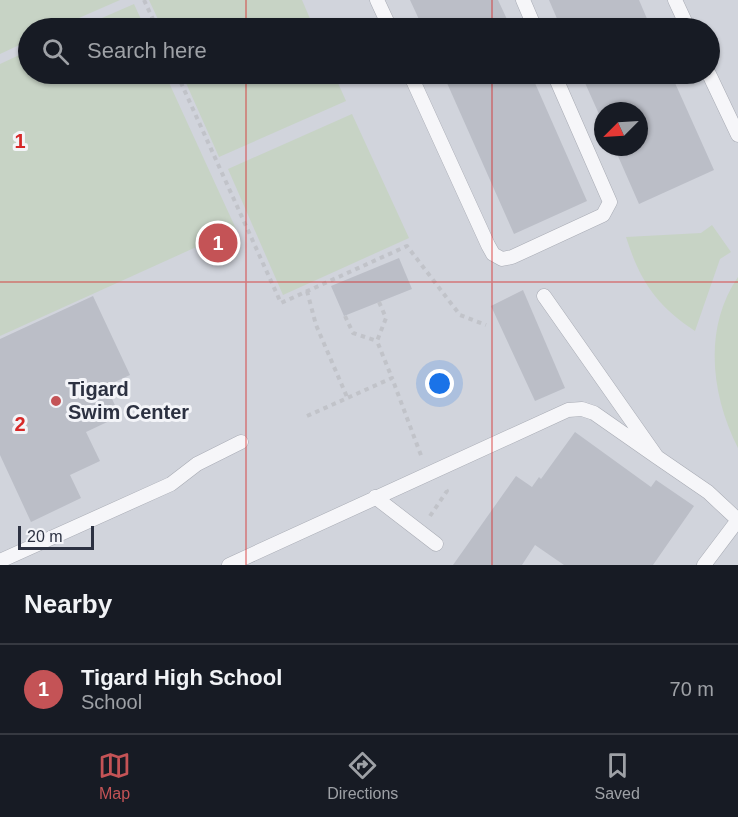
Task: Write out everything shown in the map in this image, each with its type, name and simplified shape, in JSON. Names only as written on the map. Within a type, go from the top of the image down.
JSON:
[{"type":"lane","points":[[377,0],[385,18]]},
{"type":"lane","points":[[523,0],[531,18]]},
{"type":"lane","points":[[675,0],[683,18]]},
{"type":"lane","points":[[415,84],[488,245],[493,254],[502,259],[512,257],[593,219],[608,209],[610,202],[558,84]]},
{"type":"lane","points":[[714,84],[738,135]]},
{"type":"lane","points":[[544,296],[657,457]]},
{"type":"lane","points":[[229,565],[568,410],[582,409],[594,413],[700,486],[738,520],[704,565]]},
{"type":"lane","points":[[0,561],[171,484],[197,464],[241,442]]},
{"type":"lane","points":[[375,497],[436,544]]},
{"type":"path","points":[[144,0],[152,18]]},
{"type":"path","points":[[181,84],[280,303],[407,246],[460,315],[486,325]]},
{"type":"path","points":[[307,291],[316,325],[347,397]]},
{"type":"path","points":[[379,302],[386,318],[377,340],[424,463],[447,490],[420,531]]},
{"type":"path","points":[[345,316],[354,333],[377,340]]},
{"type":"path","points":[[307,416],[392,378]]},
{"type":"shaded area","points":[[0,0],[738,0],[738,565],[0,565]]},
{"type":"green space","points":[[0,0],[120,0],[79,18],[18,18],[18,46],[0,54]]},
{"type":"green space","points":[[149,0],[302,0],[310,18],[157,18]]},
{"type":"green space","points":[[134,4],[140,18],[102,18]]},
{"type":"green space","points":[[18,56],[18,84],[170,84],[236,229],[0,336],[0,64]]},
{"type":"green space","points":[[186,84],[338,84],[346,101],[219,157]]},
{"type":"green space","points":[[352,114],[409,238],[283,295],[228,169]]},
{"type":"green space","points":[[712,225],[731,252],[720,259],[695,331],[670,312],[651,291],[637,267],[626,237],[701,233]]},
{"type":"green space","points":[[738,277],[738,448],[722,406],[715,362],[719,318]]},
{"type":"building","points":[[410,0],[498,0],[506,18],[418,18]]},
{"type":"building","points":[[549,0],[639,0],[647,18],[557,18]]},
{"type":"building","points":[[447,84],[535,84],[587,201],[514,234]]},
{"type":"building","points":[[585,84],[675,84],[714,170],[639,204],[618,156],[648,156],[648,102],[594,103]]},
{"type":"building","points":[[399,258],[412,289],[344,316],[331,286]]},
{"type":"building","points":[[523,290],[565,388],[535,401],[491,306]]},
{"type":"building","name":"Tigard Swim Center","points":[[93,296],[130,375],[106,386],[120,416],[86,432],[100,461],[70,475],[81,498],[31,522],[0,455],[0,339]]},
{"type":"building","points":[[575,432],[651,487],[656,480],[694,506],[653,565],[564,565],[535,545],[522,565],[453,565],[516,476],[532,487],[539,477],[541,479]]},
{"type":"place","name":"Tigard High School","points":[[218,243]]},
{"type":"place","name":"Tigard Swim Center","points":[[56,401]]}]
